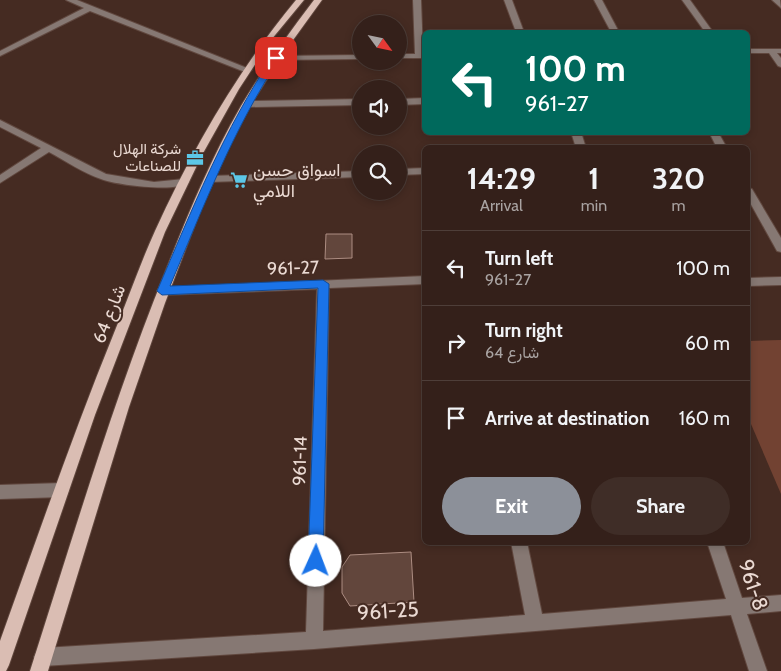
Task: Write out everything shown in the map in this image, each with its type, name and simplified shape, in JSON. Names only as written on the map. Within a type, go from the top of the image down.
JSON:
[{"type":"main road","points":[[41,664],[121,408],[162,291],[209,179],[247,104],[276,58],[318,0]]},
{"type":"main road","name":"شارع 64","points":[[0,665],[62,490],[160,232],[197,155],[268,39],[298,1]]},
{"type":"street","points":[[70,0],[248,70]]},
{"type":"street","points":[[408,56],[422,56],[418,0]]},
{"type":"street","points":[[508,0],[519,30]]},
{"type":"street","points":[[598,0],[614,30]]},
{"type":"street","points":[[686,0],[708,30]]},
{"type":"street","points":[[776,0],[781,6]]},
{"type":"street","points":[[0,54],[90,8]]},
{"type":"street","points":[[750,51],[781,51]]},
{"type":"street","points":[[771,51],[781,64]]},
{"type":"street","points":[[276,58],[352,57]]},
{"type":"street","points":[[407,102],[422,101]]},
{"type":"street","points":[[247,104],[352,102]]},
{"type":"street","points":[[0,123],[47,149],[104,176],[154,185],[184,182]]},
{"type":"street","points":[[0,180],[47,149]]},
{"type":"street","points":[[407,172],[422,172]]},
{"type":"street","points":[[209,179],[352,174]]},
{"type":"street","points":[[750,194],[781,248]]},
{"type":"street","name":"961-27","points":[[162,291],[422,280]]},
{"type":"street","points":[[750,282],[781,282]]},
{"type":"street","name":"961-14","points":[[314,640],[323,284]]},
{"type":"street","points":[[0,492],[62,490]]},
{"type":"street","points":[[520,545],[535,623]]},
{"type":"street","name":"961-8","points":[[716,545],[758,671]]},
{"type":"street","name":"961-25","points":[[41,664],[781,603]]},
{"type":"shaded area","points":[[781,340],[781,494],[750,422],[750,341]]},
{"type":"building","points":[[326,234],[352,234],[352,258],[325,259]]},
{"type":"building","points":[[411,552],[414,602],[350,606],[342,593],[342,567],[350,555]]},
{"type":"place","name":"شركة الهلال للصناعات","points":[[195,158]]},
{"type":"place","name":"اسواق حسن اللامي","points":[[239,180]]},
{"type":"route","points":[[276,58],[256,88],[220,155],[162,291],[323,284],[316,561]]}]
